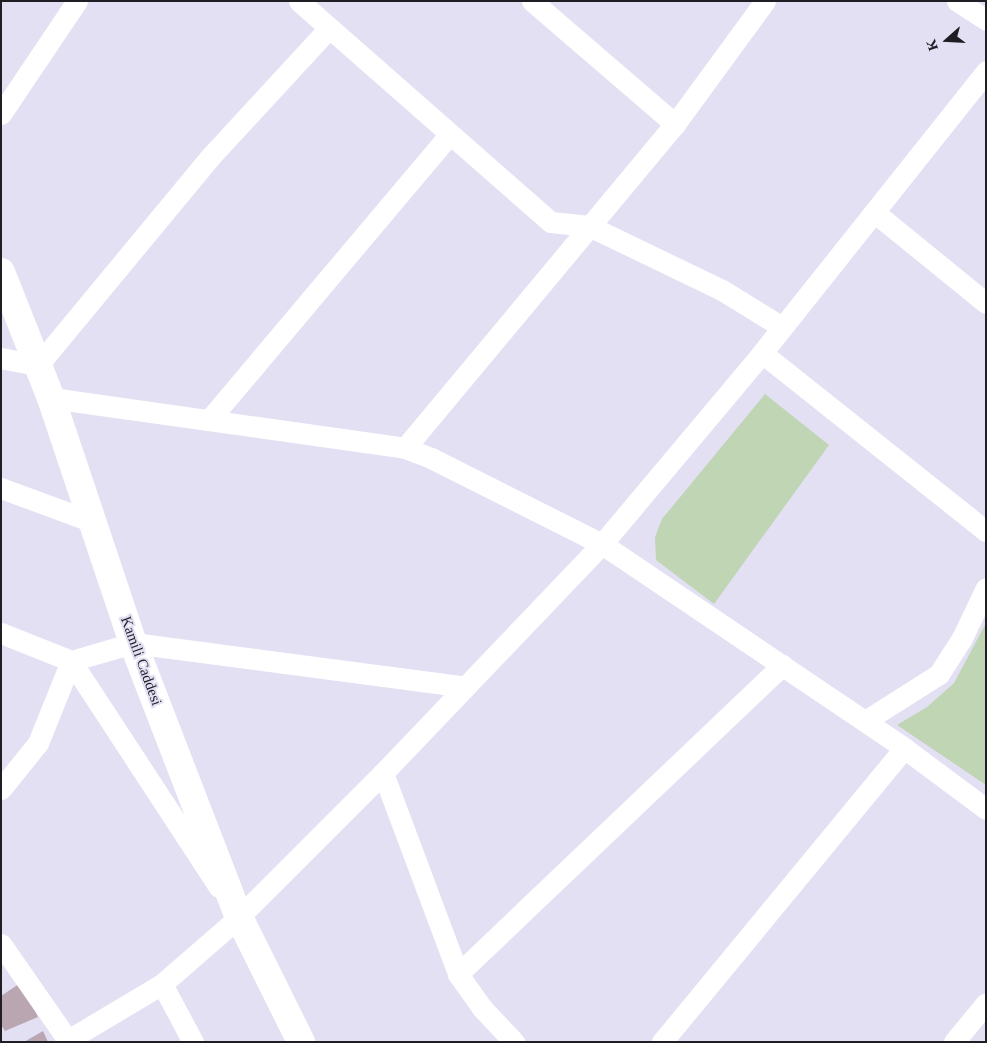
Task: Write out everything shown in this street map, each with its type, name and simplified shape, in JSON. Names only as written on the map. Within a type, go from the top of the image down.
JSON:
[{"type":"street","points":[[1,114],[77,1]]},
{"type":"street","points":[[299,1],[551,222],[589,226],[722,290],[782,327]]},
{"type":"street","points":[[532,1],[675,124]]},
{"type":"street","points":[[405,448],[675,124],[765,1]]},
{"type":"street","points":[[957,1],[986,20]]},
{"type":"street","points":[[1,358],[38,364],[211,156],[329,28]]},
{"type":"street","points":[[1,944],[68,1041],[162,984],[239,916],[383,773],[602,544],[762,353],[986,71]]},
{"type":"street","points":[[209,420],[450,134]]},
{"type":"street","points":[[874,212],[986,303]]},
{"type":"street","name":"Kamili Caddesi","points":[[1,272],[51,398],[133,643],[239,916],[301,1042]]},
{"type":"street","points":[[762,353],[986,531]]},
{"type":"street","points":[[51,398],[405,448],[602,544],[865,721],[986,809]]},
{"type":"street","points":[[1,488],[92,522]]},
{"type":"street","points":[[865,721],[939,674],[962,638],[986,588]]},
{"type":"street","points":[[1,633],[71,662],[239,916]]},
{"type":"street","points":[[71,662],[133,643],[465,687]]},
{"type":"street","points":[[1,789],[38,743],[71,662]]},
{"type":"street","points":[[458,974],[782,665]]},
{"type":"street","points":[[662,1042],[904,748]]},
{"type":"street","points":[[383,773],[458,974],[482,1008],[514,1042]]},
{"type":"street","points":[[162,984],[192,1042]]},
{"type":"street","points":[[954,1042],[984,1008]]},
{"type":"green space","points":[[765,394],[829,445],[714,604],[656,560],[655,537],[662,519]]},
{"type":"green space","points":[[986,623],[986,785],[897,725],[927,707],[954,683]]},
{"type":"building","points":[[22,982],[38,1017],[5,1031],[1,1025],[1,996]]},
{"type":"building","points":[[43,1031],[48,1042],[24,1042]]}]
